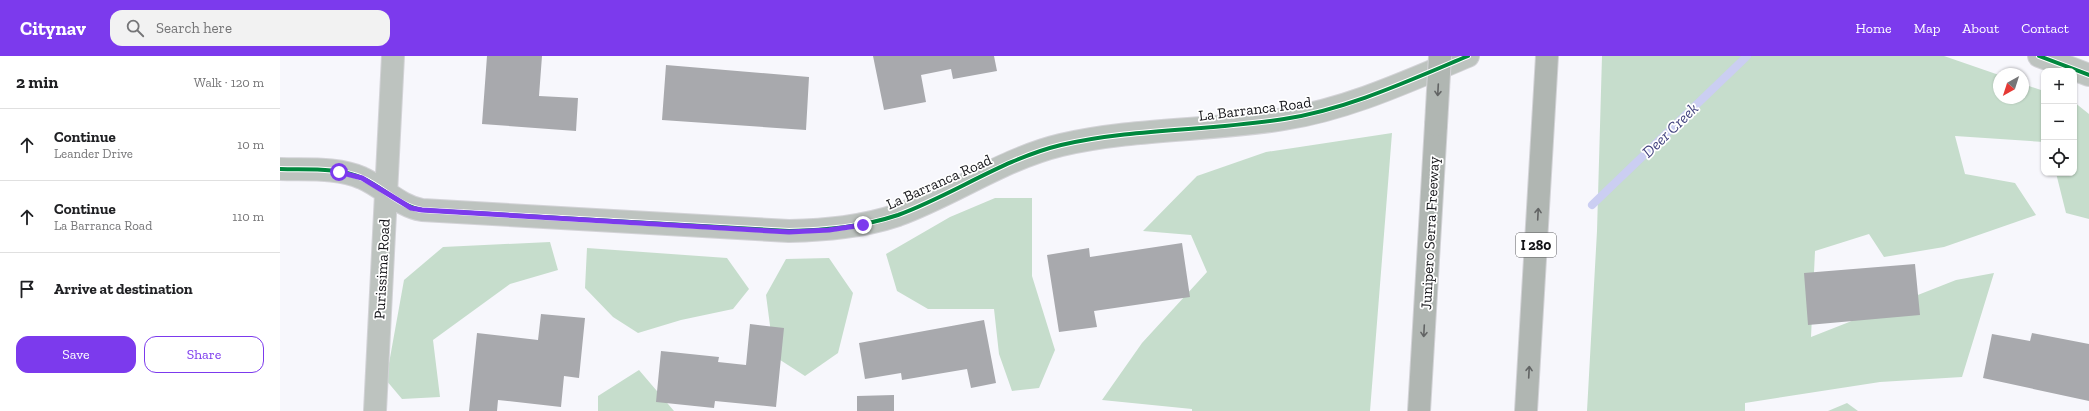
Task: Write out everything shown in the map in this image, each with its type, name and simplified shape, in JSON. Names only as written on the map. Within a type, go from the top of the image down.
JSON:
[{"type":"highway","name":"Junipero Serra Freeway","points":[[1419,411],[1440,56]]},
{"type":"highway","name":"I 280","points":[[1526,411],[1547,56]]},
{"type":"street","name":"Purissima Road","points":[[375,411],[393,56]]},
{"type":"street","name":"La Barranca Road","points":[[280,169],[339,172],[362,178],[411,208],[422,210],[789,232],[829,230],[863,225],[898,215],[1026,156],[1061,145],[1103,138],[1283,120],[1320,112],[1357,101],[1468,56]]},
{"type":"street","points":[[2039,56],[2089,75]]},
{"type":"green space","points":[[1602,56],[1944,56],[1993,73],[1993,104],[2029,104],[2029,86],[2041,90],[2041,142],[1955,136],[1965,174],[2015,183],[2036,215],[1944,247],[1884,257],[1869,234],[1815,251],[1811,337],[1956,280],[1994,273],[1962,377],[1880,382],[1745,403],[1745,411],[1587,411],[1597,231]]},
{"type":"green space","points":[[2077,104],[2089,114],[2089,219],[2066,213],[2057,176],[2077,176]]},
{"type":"green space","points":[[1392,133],[1370,411],[1192,411],[1192,409],[1102,400],[1142,343],[1207,272],[1191,235],[1143,231],[1197,176],[1266,152]]},
{"type":"green space","points":[[995,198],[1032,198],[1032,276],[1055,350],[1039,388],[1012,391],[999,354],[994,309],[928,309],[897,291],[886,254],[950,217]]},
{"type":"green space","points":[[550,242],[558,270],[510,284],[433,340],[440,397],[402,399],[386,380],[404,280],[443,247]]},
{"type":"green space","points":[[587,248],[727,258],[749,289],[733,309],[681,320],[638,333],[613,317],[585,288]]},
{"type":"green space","points":[[829,258],[853,293],[838,353],[805,376],[774,356],[766,295],[786,259]]},
{"type":"green space","points":[[639,370],[674,411],[598,411],[598,396]]},
{"type":"green space","points":[[1847,403],[1858,411],[1828,411]]},
{"type":"building","points":[[487,56],[542,56],[539,96],[578,98],[576,131],[482,124]]},
{"type":"building","points":[[873,56],[994,56],[997,71],[953,79],[951,69],[921,75],[926,102],[884,110]]},
{"type":"building","points":[[666,65],[809,77],[806,130],[662,120]]},
{"type":"building","points":[[1182,243],[1190,297],[1094,311],[1097,327],[1059,332],[1047,255],[1089,248],[1090,257]]},
{"type":"building","points":[[1915,264],[1920,315],[1808,325],[1804,273]]},
{"type":"building","points":[[541,314],[585,318],[579,378],[564,376],[561,407],[498,400],[497,411],[469,411],[477,333],[538,340]]},
{"type":"building","points":[[984,320],[996,383],[971,388],[967,369],[902,380],[901,373],[865,379],[859,343]]},
{"type":"building","points":[[750,324],[784,328],[776,407],[715,401],[714,408],[656,402],[661,351],[719,357],[718,362],[746,365]]},
{"type":"building","points":[[2032,333],[2089,344],[2089,401],[1983,378],[1992,334],[2030,341]]},
{"type":"building","points":[[894,395],[894,411],[857,411],[857,396]]},
{"type":"waterway","name":"Deer Creek","points":[[1592,205],[1747,56]]},
{"type":"cycle path","points":[[280,169],[322,170],[353,174],[370,182],[406,205],[422,210],[789,231],[830,229],[857,225],[898,215],[939,198],[998,168],[1040,151],[1061,145],[1116,135],[1256,123],[1308,114],[1378,93],[1468,56]]},
{"type":"cycle path","points":[[2039,56],[2089,75]]},
{"type":"route","points":[[339,172],[362,178],[411,208],[422,210],[789,232],[829,230],[863,225]]}]
